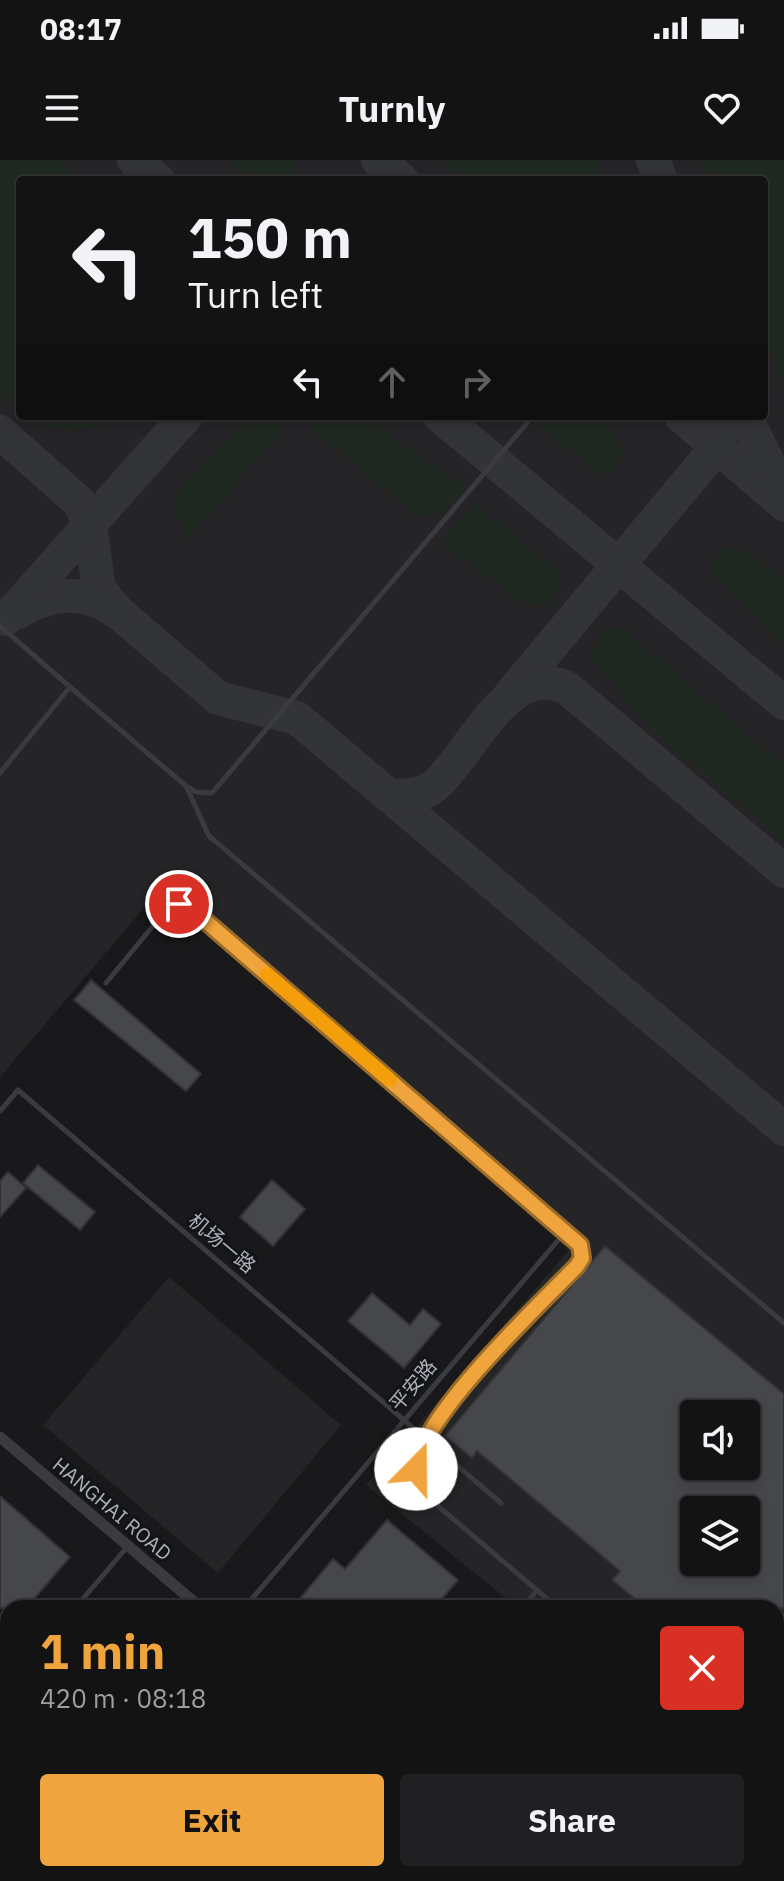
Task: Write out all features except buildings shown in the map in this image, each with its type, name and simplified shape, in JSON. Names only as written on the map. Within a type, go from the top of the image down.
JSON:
[{"type":"street","name":"HANGHAI ROAD","points":[[0,1437],[192,1600]]},
{"type":"lane","points":[[0,626],[186,786],[205,795],[220,787],[530,420]]},
{"type":"lane","points":[[0,773],[70,687]]},
{"type":"lane","points":[[186,786],[209,836],[784,1323]]},
{"type":"lane","points":[[106,983],[166,910],[182,904],[580,1245],[581,1261],[526,1317],[426,1439],[416,1462],[419,1488],[549,1600]]},
{"type":"lane","name":"机场一路","points":[[0,1111],[18,1090],[501,1503]]},
{"type":"lane","name":"平安路","points":[[251,1600],[566,1231]]},
{"type":"lane","points":[[82,1600],[128,1546]]},
{"type":"lane","points":[[529,1600],[537,1590]]},
{"type":"shaded area","points":[[0,160],[784,160],[784,1600],[508,1600],[366,1485],[569,1250],[161,888],[0,1077]]},
{"type":"shaded area","points":[[0,160],[61,160],[79,176],[16,176],[16,408],[0,394]]},
{"type":"shaded area","points":[[223,160],[291,160],[295,164],[296,176],[247,176]]},
{"type":"shaded area","points":[[439,160],[596,160],[602,176],[459,176]]},
{"type":"shaded area","points":[[700,160],[784,160],[784,390],[768,345],[768,176],[706,176]]},
{"type":"shaded area","points":[[32,420],[107,420],[69,430]]},
{"type":"shaded area","points":[[251,420],[290,420],[189,539],[179,521],[179,486]]},
{"type":"shaded area","points":[[301,420],[368,420],[465,487],[439,514],[416,515]]},
{"type":"shaded area","points":[[547,420],[600,420],[620,445],[616,470],[601,473],[541,430]]},
{"type":"shaded area","points":[[475,504],[557,571],[559,587],[551,603],[536,607],[524,603],[441,543]]},
{"type":"shaded area","points":[[737,547],[784,578],[784,648],[709,570],[712,560],[726,550]]},
{"type":"shaded area","points":[[622,628],[784,766],[784,841],[649,728],[591,657],[595,645],[608,629]]},
{"type":"shaded area","points":[[169,1277],[341,1425],[218,1573],[43,1425]]},
{"type":"taxiway","points":[[134,160],[153,176]]},
{"type":"taxiway","points":[[378,160],[397,176]]},
{"type":"taxiway","points":[[653,160],[659,176]]},
{"type":"taxiway","points":[[6,619],[182,420]]},
{"type":"taxiway","points":[[445,420],[784,703]]},
{"type":"taxiway","points":[[686,420],[784,504]]},
{"type":"taxiway","points":[[510,695],[717,447],[727,420]]},
{"type":"taxiway","points":[[747,420],[784,494]]},
{"type":"taxiway","points":[[0,432],[80,503],[90,526],[99,589],[118,612],[218,698],[297,718],[784,1129]]},
{"type":"taxiway","points":[[18,612],[43,600],[68,596],[92,599],[117,612]]},
{"type":"taxiway","points":[[391,796],[407,796],[429,790],[447,773],[491,715],[508,699],[526,687],[545,683],[567,688],[784,871]]},
{"type":"slow traffic","points":[[267,974],[390,1080]]},
{"type":"route","points":[[179,904],[202,918],[580,1245],[582,1258],[577,1266],[526,1317],[443,1414],[426,1439],[416,1469]]}]
